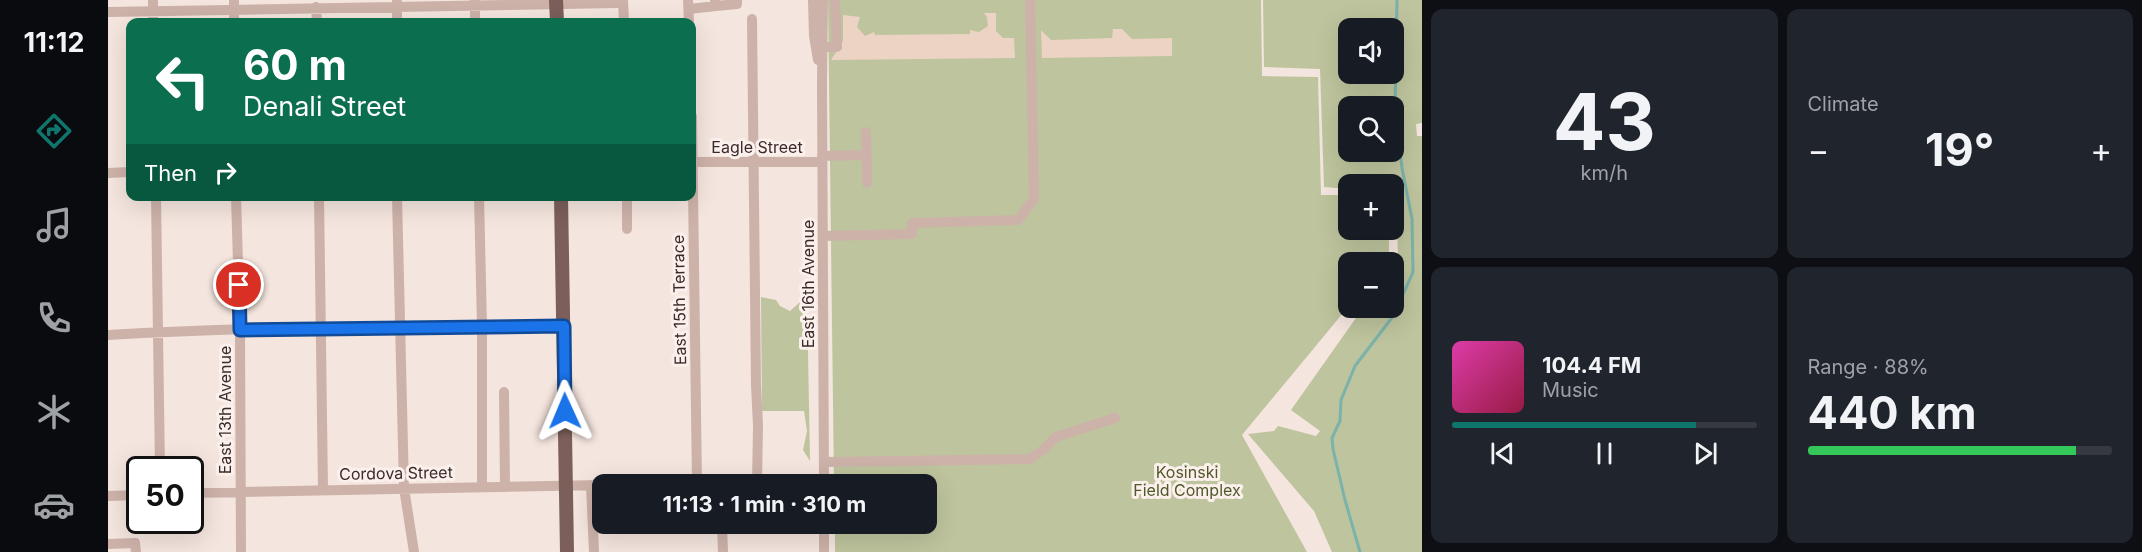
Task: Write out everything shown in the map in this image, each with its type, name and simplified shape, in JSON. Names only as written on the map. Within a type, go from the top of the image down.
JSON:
[{"type":"main road","points":[[556,2],[557,18]]},
{"type":"main road","points":[[561,201],[567,552]]},
{"type":"street","points":[[688,4],[716,3],[732,6],[737,0]]},
{"type":"street","name":"East 16th Avenue","points":[[813,0],[814,36],[822,84]]},
{"type":"street","name":"East 16th Avenue","points":[[823,0],[824,474]]},
{"type":"street","points":[[823,47],[837,47],[835,0]]},
{"type":"street","points":[[823,236],[912,234],[912,223],[1018,220],[1034,199],[1030,0]]},
{"type":"street","points":[[108,12],[153,5],[234,4],[316,7],[397,3],[620,2],[623,18]]},
{"type":"street","points":[[316,7],[317,18]]},
{"type":"street","points":[[752,20],[757,474]]},
{"type":"street","points":[[866,132],[867,183]]},
{"type":"street","name":"Eagle Street","points":[[696,162],[753,162],[866,155]]},
{"type":"street","points":[[108,173],[126,172]]},
{"type":"street","points":[[156,201],[160,456]]},
{"type":"street","name":"East 13th Avenue","points":[[236,201],[240,330],[241,552]]},
{"type":"street","points":[[319,201],[323,490]]},
{"type":"street","points":[[397,201],[404,488],[414,552]]},
{"type":"street","points":[[479,201],[482,487]]},
{"type":"street","points":[[627,201],[627,229]]},
{"type":"street","name":"East 15th Terrace","points":[[693,201],[697,474]]},
{"type":"street","points":[[108,335],[321,328],[564,326]]},
{"type":"street","points":[[504,392],[505,486]]},
{"type":"street","points":[[824,462],[1030,459],[1043,450],[1056,436],[1115,418]]},
{"type":"street","points":[[591,485],[594,552]]},
{"type":"street","name":"Cordova Street","points":[[204,492],[591,485]]},
{"type":"street","points":[[108,496],[126,495]]},
{"type":"street","points":[[722,534],[723,552]]},
{"type":"street","points":[[824,534],[824,552]]},
{"type":"street","points":[[108,544],[135,543],[136,552]]},
{"type":"green space","name":"Kosinski Field Complex","points":[[828,0],[1261,0],[1262,76],[1318,77],[1321,195],[1338,195],[1338,240],[1389,240],[1389,252],[1338,252],[1339,318],[1242,435],[1307,552],[835,552],[835,534],[937,534],[937,474],[834,474]]},
{"type":"green space","points":[[1263,0],[1422,0],[1422,123],[1416,124],[1417,136],[1422,136],[1422,552],[1332,552],[1314,511],[1248,434],[1274,431],[1278,426],[1316,436],[1320,431],[1291,410],[1356,318],[1404,318],[1404,252],[1398,252],[1397,240],[1404,240],[1404,174],[1338,174],[1338,188],[1324,187],[1320,69],[1264,67]]},
{"type":"green space","points":[[807,296],[810,461],[803,450],[807,431],[804,411],[762,411],[761,297],[776,300],[780,306],[790,311]]},
{"type":"shaded area","points":[[984,13],[996,13],[996,31],[1003,38],[1014,38],[1015,58],[831,60],[843,41],[843,15],[860,17],[857,27],[865,36],[874,32],[875,35],[970,34],[970,30],[979,32],[988,26]]},
{"type":"shaded area","points":[[1113,29],[1122,29],[1132,39],[1172,38],[1172,56],[1042,58],[1041,30],[1051,40],[1112,38]]},
{"type":"waterway","points":[[1360,552],[1345,500],[1332,438],[1340,421],[1341,400],[1355,366],[1394,315],[1413,272],[1412,219],[1402,168],[1395,109],[1397,0]]},
{"type":"route","points":[[239,285],[240,330],[564,326],[565,411]]}]
